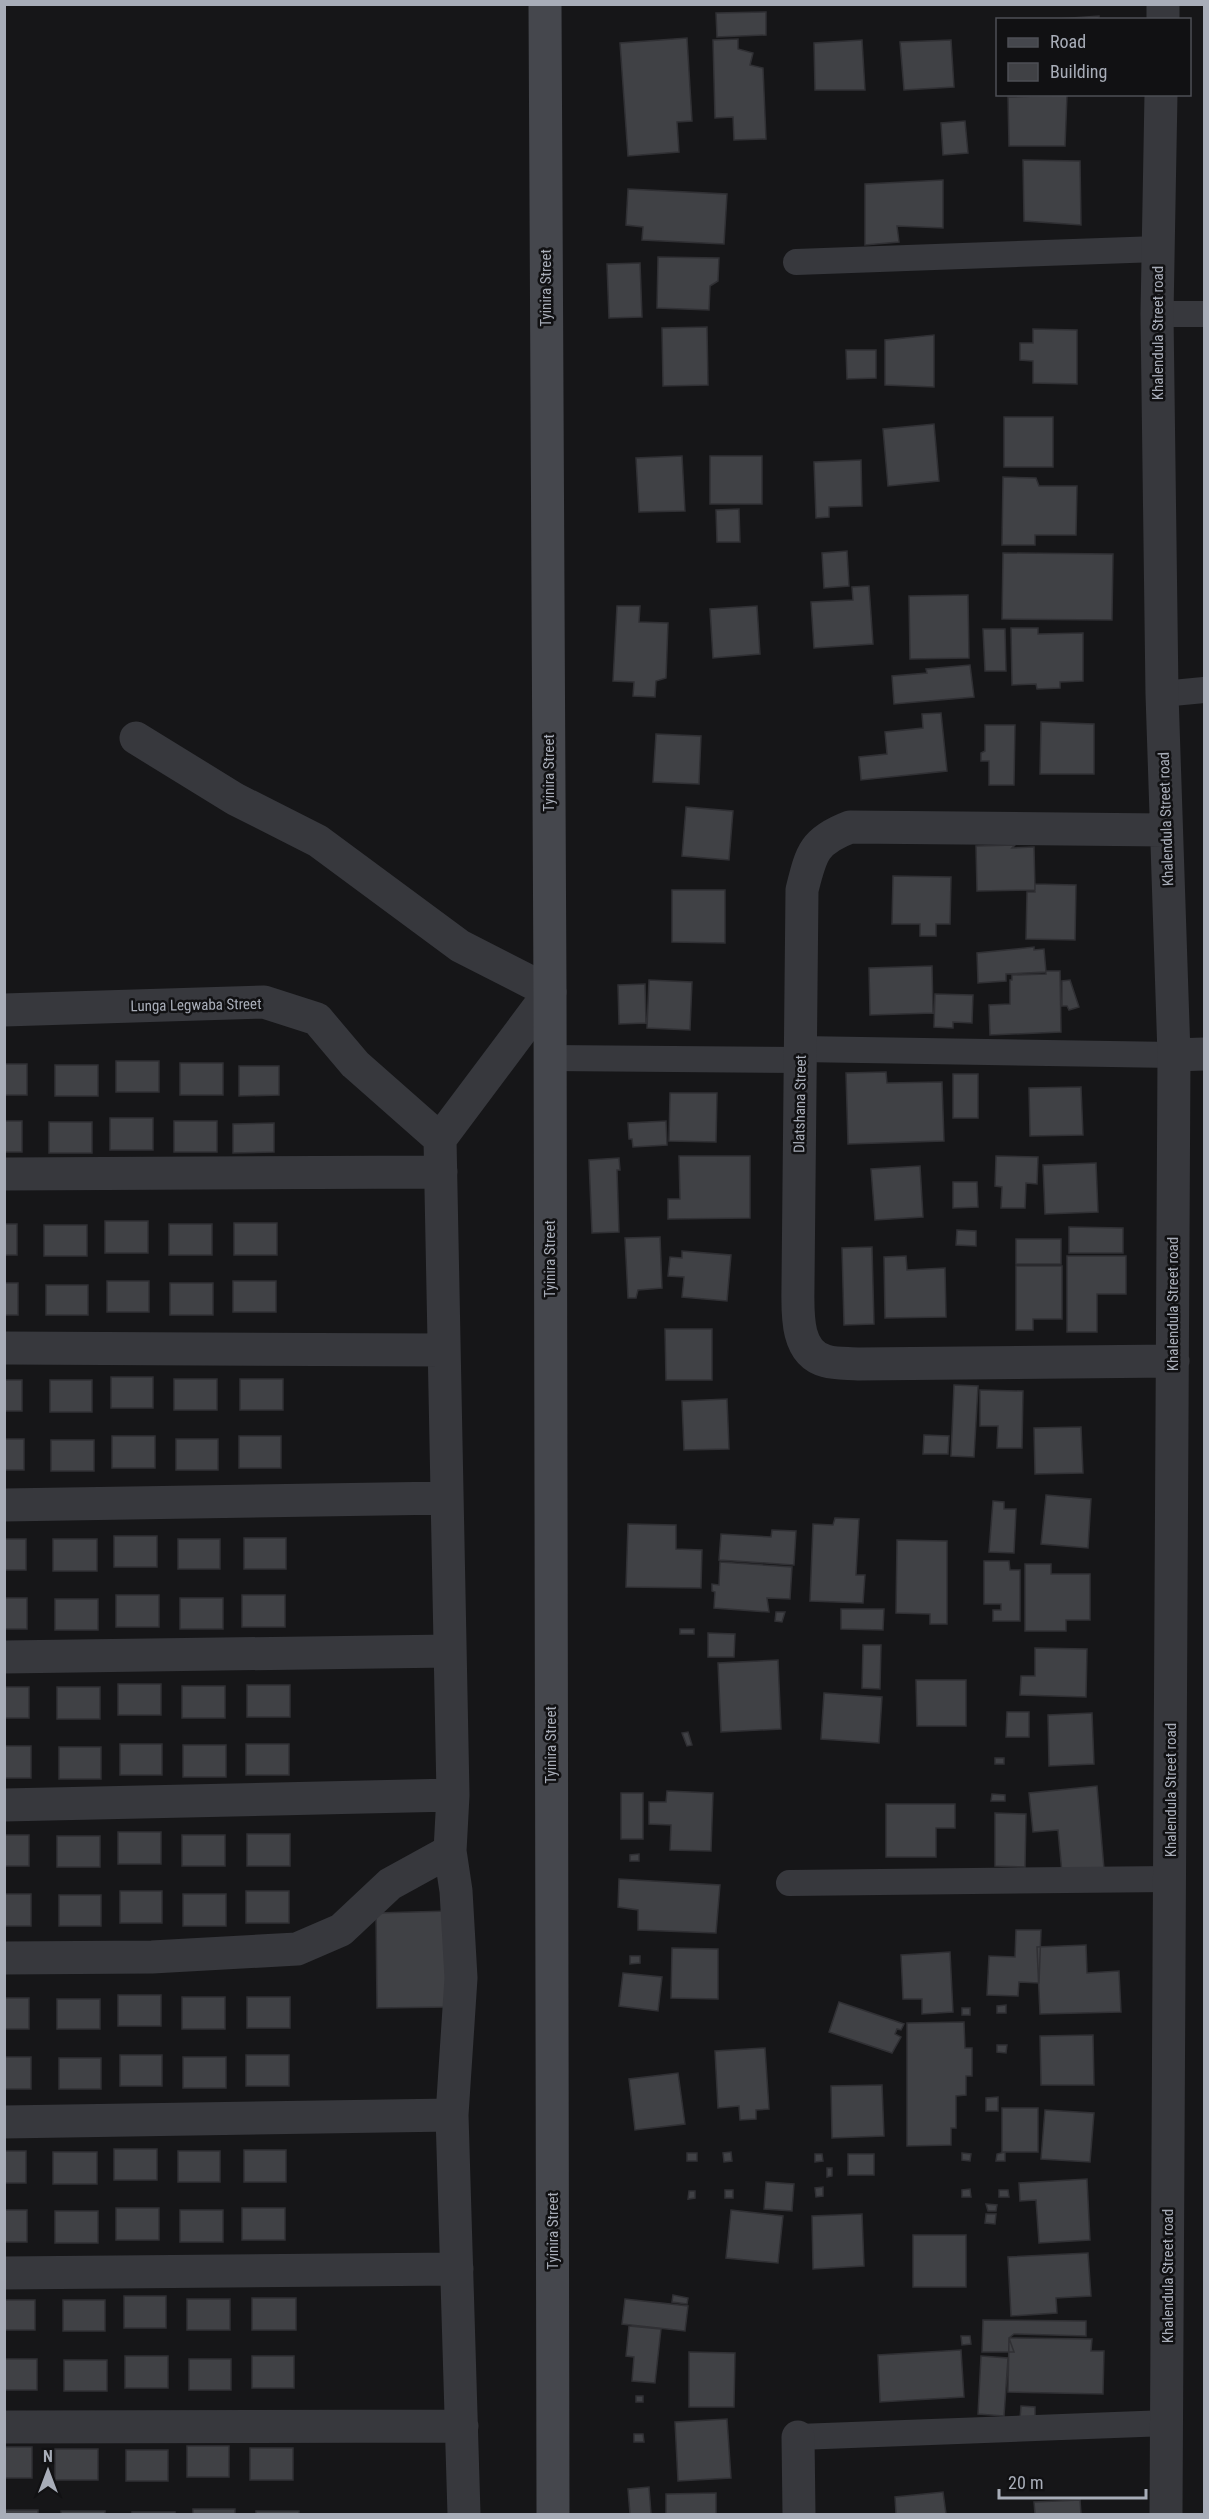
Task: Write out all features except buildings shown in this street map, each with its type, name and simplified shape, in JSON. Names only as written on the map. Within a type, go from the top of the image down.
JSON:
[{"type":"street","name":"Tyinira Street","points":[[544,4],[550,992],[553,2514]]},
{"type":"street","name":"Khalendula Street road","points":[[1161,96],[1157,314],[1162,694],[1166,830],[1189,1055],[1173,1361],[1166,2514]]},
{"type":"street","points":[[136,738],[235,799],[318,841],[460,946],[550,992],[440,1139],[453,1795],[450,1851],[456,1892],[461,1978],[452,2115],[464,2514]]},
{"type":"street","name":"Dlatshana Street","points":[[1166,830],[850,827],[825,838],[814,847],[802,890],[798,1324],[806,1347],[824,1361],[859,1364],[1173,1361]]},
{"type":"street","name":"Lunga Legwaba Street","points":[[4,1010],[264,1002],[317,1018],[355,1064],[440,1139]]},
{"type":"street","points":[[4,1174],[441,1172]]},
{"type":"street","points":[[4,1348],[444,1350]]},
{"type":"street","points":[[4,1505],[447,1498]]},
{"type":"street","points":[[4,1657],[450,1651]]},
{"type":"street","points":[[4,1805],[453,1795]]},
{"type":"street","points":[[4,1958],[152,1957],[297,1949],[341,1930],[390,1884],[450,1851]]},
{"type":"street","points":[[4,2122],[452,2115]]},
{"type":"street","points":[[4,2273],[457,2269]]},
{"type":"street","points":[[4,2427],[462,2426]]},
{"type":"street","points":[[798,2438],[799,2514]]},
{"type":"lane","points":[[796,262],[1158,249]]},
{"type":"lane","points":[[1157,314],[1204,314]]},
{"type":"lane","points":[[1162,694],[1204,690]]},
{"type":"lane","points":[[550,1058],[800,1055],[1189,1055]]},
{"type":"lane","points":[[789,1882],[1170,1879]]},
{"type":"lane","points":[[798,2438],[1167,2423]]}]
